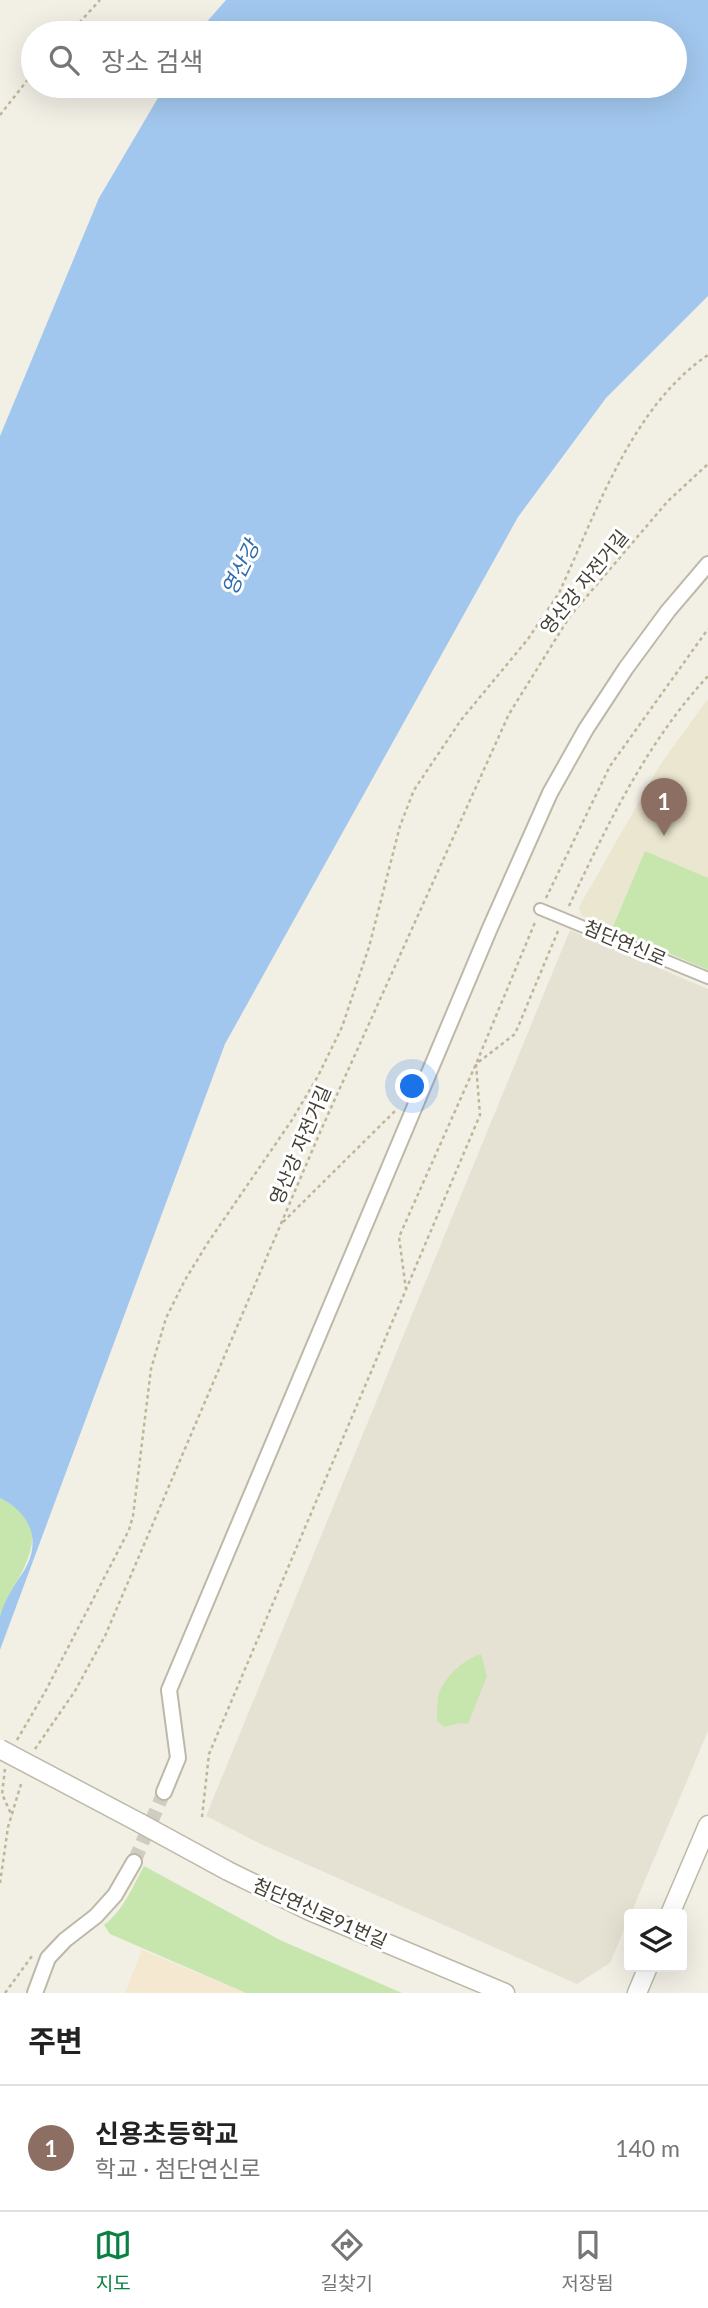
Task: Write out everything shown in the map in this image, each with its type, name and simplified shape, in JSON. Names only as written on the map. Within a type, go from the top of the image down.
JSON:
[{"type":"street","points":[[164,1792],[178,1758],[169,1690],[495,916],[550,793],[586,729],[668,611],[708,564]]},
{"type":"street","name":"첨단연신로","points":[[540,909],[708,978]]},
{"type":"street","name":"첨단연신로91번길","points":[[7,1752],[228,1871],[310,1911],[505,1993]]},
{"type":"street","points":[[672,1909],[708,1825]]},
{"type":"street","points":[[35,1993],[48,1958],[116,1895],[134,1862]]},
{"type":"street","points":[[637,1993],[646,1972]]},
{"type":"path","points":[[81,21],[100,0]]},
{"type":"path","points":[[0,115],[21,88]]},
{"type":"path","points":[[12,1816],[2,1794],[7,1752],[38,1705],[129,1530],[151,1369],[166,1318],[203,1251],[292,1120],[342,1027],[369,947],[400,825],[414,790],[461,720],[528,639],[554,601],[611,477],[643,424],[674,387],[708,355]]},
{"type":"path","name":"영산강 자전거길","points":[[31,1756],[95,1657],[327,1117],[509,713],[570,616],[668,501],[708,464]]},
{"type":"path","points":[[406,1292],[399,1237],[477,1064],[540,909],[610,766],[708,629]]},
{"type":"path","points":[[477,1064],[514,1034],[564,917],[644,759],[683,703],[708,676]]},
{"type":"path","points":[[202,1817],[209,1754],[481,1115],[477,1064]]},
{"type":"path","points":[[281,1224],[398,1108]]},
{"type":"path","points":[[0,1884],[12,1816],[23,1777]]},
{"type":"shaded area","points":[[707,700],[708,970],[582,916],[579,907],[660,765]]},
{"type":"shaded area","points":[[570,930],[708,989],[708,1731],[633,1909],[624,1909],[624,1930],[610,1963],[577,1984],[263,1845],[206,1816]]},
{"type":"shaded area","points":[[142,1950],[246,1993],[125,1993]]},
{"type":"green space","points":[[645,851],[708,878],[708,970],[612,929]]},
{"type":"green space","points":[[0,1498],[19,1510],[29,1524],[32,1538],[30,1553],[0,1618]]},
{"type":"green space","points":[[481,1654],[487,1676],[468,1724],[444,1727],[437,1721],[440,1691],[454,1671]]},
{"type":"green space","points":[[144,1866],[280,1940],[402,1993],[246,1993],[110,1934],[104,1925],[122,1905]]},
{"type":"water","name":"영산강","points":[[226,0],[708,0],[708,296],[606,398],[518,517],[225,1044],[0,1650],[0,1617],[30,1558],[32,1537],[30,1528],[19,1511],[0,1498],[0,436],[99,198],[158,98],[687,98],[687,21],[208,21]]},
{"type":"tunnel","points":[[134,1862],[164,1792]]},
{"type":"place","name":"신용초등학교","points":[[664,836]]}]
